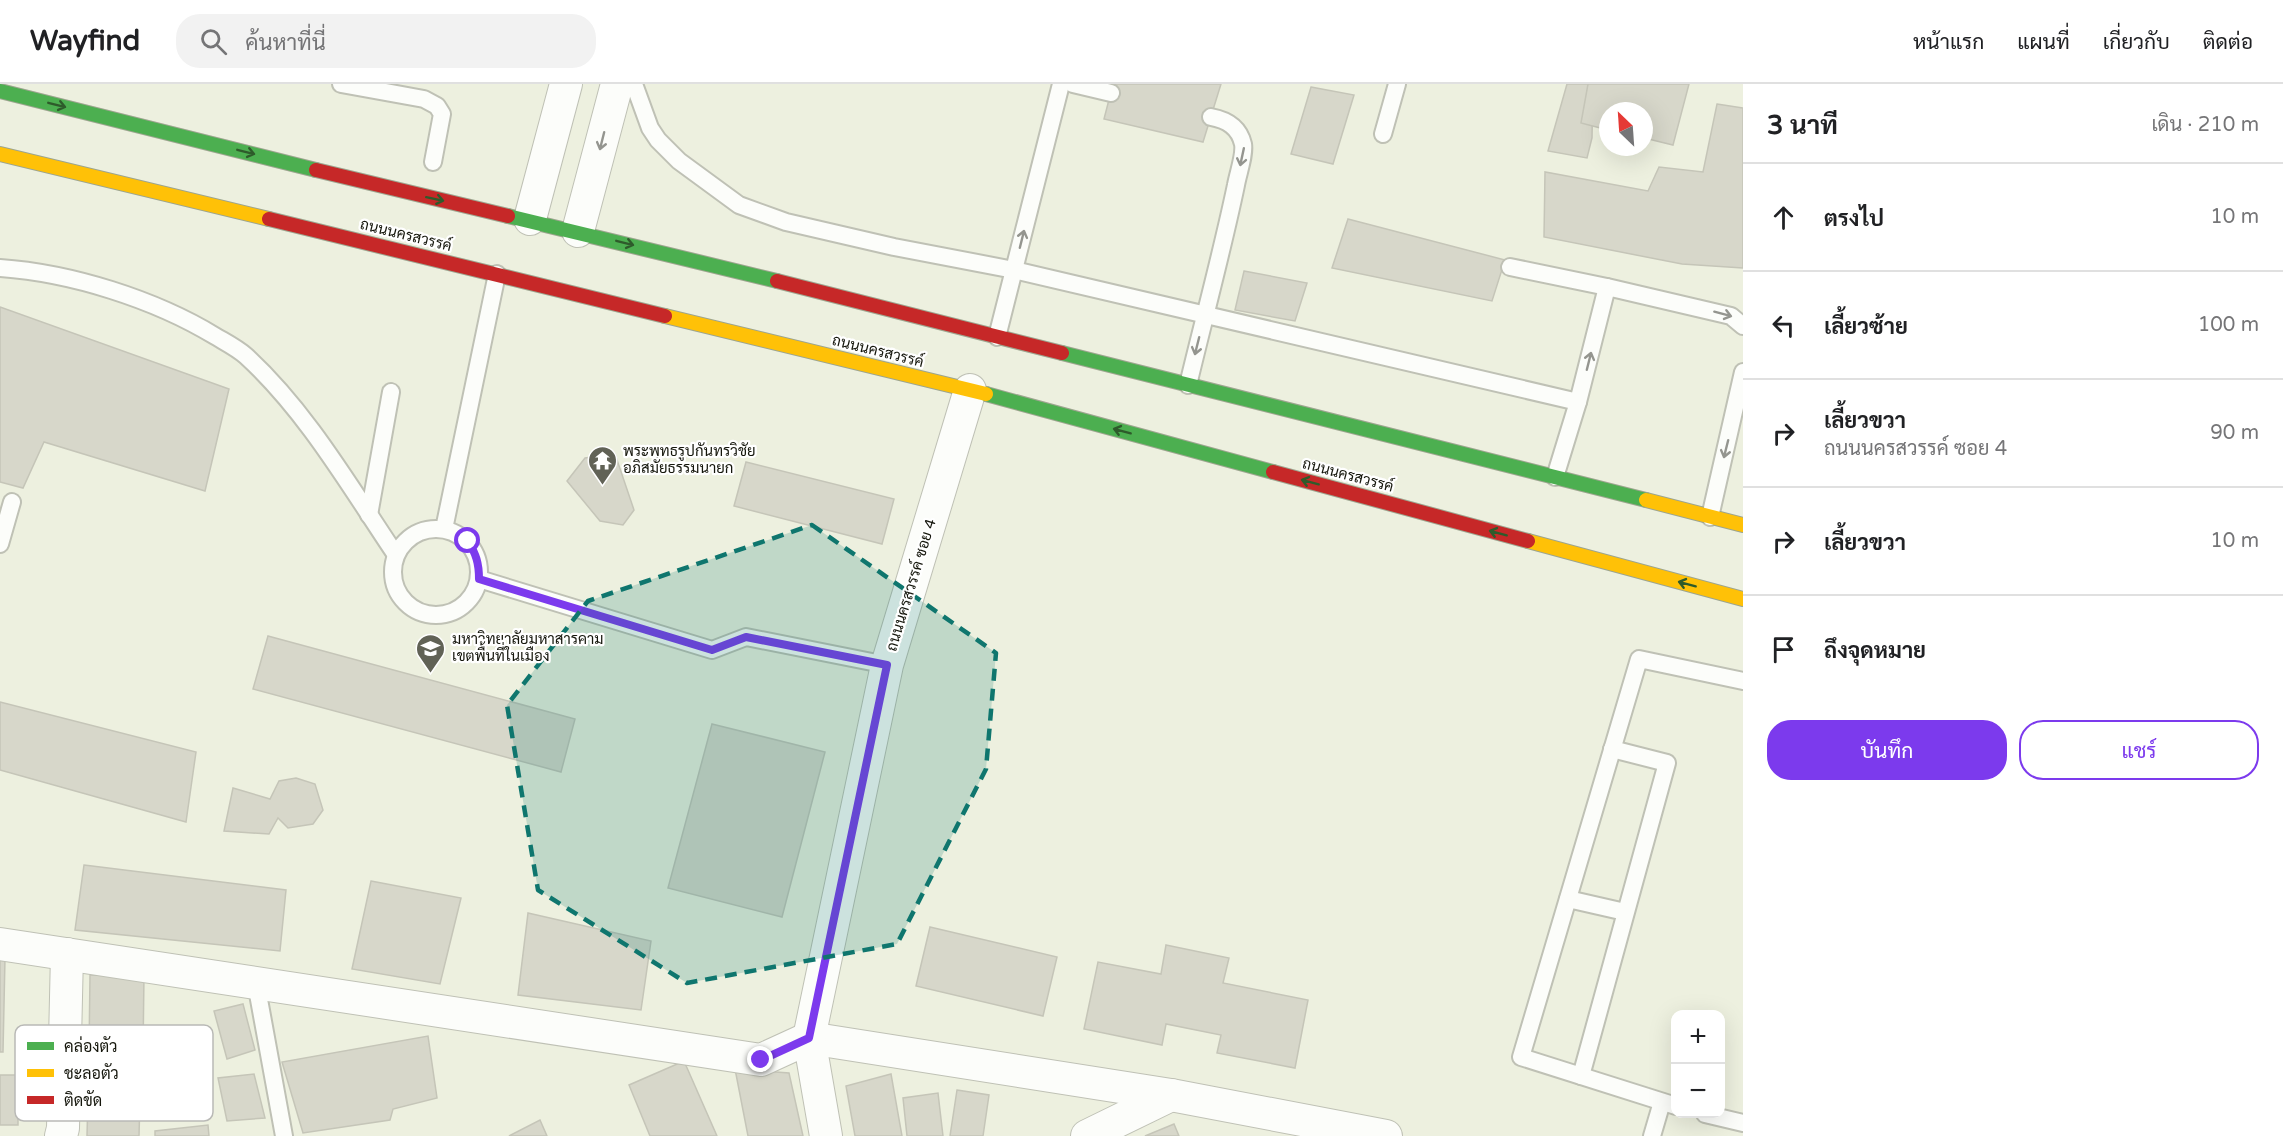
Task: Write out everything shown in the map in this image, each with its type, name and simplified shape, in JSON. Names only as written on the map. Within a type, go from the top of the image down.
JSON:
[{"type":"main road","points":[[0,91],[424,197],[530,219],[1743,525]]},
{"type":"main road","name":"ถนนนครสวรรค์","points":[[0,154],[970,390],[1743,599]]},
{"type":"street","points":[[530,219],[566,84]]},
{"type":"street","points":[[578,231],[616,84]]},
{"type":"street","name":"ถนนนครสวรรค์ ซอย 4","points":[[826,1136],[809,1038],[887,665],[970,390]]},
{"type":"street","points":[[0,944],[761,1060],[809,1038],[1171,1095],[1386,1136]]},
{"type":"street","points":[[66,1025],[68,954]]},
{"type":"street","points":[[1087,1136],[1171,1095]]},
{"type":"street","points":[[61,1136],[63,1121]]},
{"type":"lane","points":[[340,84],[424,99],[436,106],[442,114],[433,162]]},
{"type":"lane","points":[[633,84],[650,128],[658,140],[679,161],[739,205],[786,222],[894,247],[1014,270],[1578,402]]},
{"type":"lane","points":[[997,337],[1061,84]]},
{"type":"lane","points":[[1073,84],[1111,93]]},
{"type":"lane","points":[[1383,134],[1397,84]]},
{"type":"lane","points":[[1188,385],[1229,219],[1244,146],[1233,126],[1221,119],[1211,117]]},
{"type":"lane","points":[[1510,267],[1731,316],[1743,326]]},
{"type":"lane","points":[[0,268],[23,270],[118,291],[187,319],[244,354],[291,402],[396,555]]},
{"type":"lane","points":[[444,529],[497,274]]},
{"type":"lane","points":[[1555,477],[1578,402],[1607,287]]},
{"type":"lane","points":[[1710,517],[1743,372]]},
{"type":"lane","points":[[369,515],[391,392]]},
{"type":"lane","points":[[0,544],[12,502]]},
{"type":"lane","points":[[429,529],[444,529],[468,541],[477,559],[479,579],[474,592],[453,612],[439,615],[424,613],[411,607],[401,597],[394,584],[393,570],[396,555],[404,543],[415,534],[429,529]]},
{"type":"lane","points":[[479,579],[712,650],[746,637],[887,665]]},
{"type":"lane","points":[[1652,1136],[1669,1104],[1521,1057],[1639,659],[1743,681]]},
{"type":"lane","points":[[1581,1076],[1667,763],[1612,749]]},
{"type":"lane","points":[[1568,899],[1625,912]]},
{"type":"lane","points":[[256,983],[284,1136]]},
{"type":"lane","points":[[1724,1118],[1743,1123]]},
{"type":"highlighted area","points":[[812,525],[996,653],[986,769],[897,944],[687,983],[538,890],[507,705],[588,601]]},
{"type":"building","points":[[1113,84],[1221,84],[1203,142],[1104,119]]},
{"type":"building","points":[[1567,84],[1593,84],[1592,138],[1587,158],[1548,151]]},
{"type":"building","points":[[1588,84],[1689,84],[1673,145],[1653,140],[1653,102],[1599,102],[1599,128],[1581,123]]},
{"type":"building","points":[[1311,87],[1354,95],[1333,164],[1291,154]]},
{"type":"building","points":[[1717,104],[1743,108],[1743,268],[1682,264],[1544,237],[1545,172],[1648,191],[1659,167],[1703,172]]},
{"type":"building","points":[[1348,219],[1505,260],[1492,301],[1332,268]]},
{"type":"building","points":[[1244,271],[1307,283],[1295,321],[1235,310]]},
{"type":"building","points":[[0,307],[229,389],[205,491],[44,442],[23,488],[0,482]]},
{"type":"building","points":[[615,454],[634,510],[623,525],[600,521],[567,481],[585,458]]},
{"type":"building","points":[[746,462],[894,499],[882,544],[734,506]]},
{"type":"building","points":[[268,636],[575,719],[561,772],[253,689]]},
{"type":"building","points":[[0,702],[196,752],[186,822],[0,770]]},
{"type":"building","points":[[712,724],[825,752],[782,917],[668,888]]},
{"type":"building","points":[[296,778],[315,784],[323,810],[313,824],[288,828],[278,818],[269,834],[224,831],[233,788],[270,799],[279,781]]},
{"type":"building","points":[[84,865],[286,890],[280,951],[75,930]]},
{"type":"building","points":[[371,881],[461,898],[440,984],[352,969]]},
{"type":"building","points":[[528,913],[651,941],[641,1010],[518,995]]},
{"type":"building","points":[[930,927],[1057,957],[1043,1016],[916,986]]},
{"type":"building","points":[[1166,945],[1229,958],[1223,983],[1308,1000],[1295,1068],[1217,1053],[1221,1035],[1166,1024],[1162,1045],[1084,1029],[1098,962],[1161,974]]},
{"type":"building","points":[[0,958],[5,958],[3,1052],[0,1052]]},
{"type":"building","points":[[90,975],[144,975],[143,1025],[89,1025]]},
{"type":"building","points":[[243,1004],[255,1050],[227,1059],[214,1011]]},
{"type":"building","points":[[428,1036],[437,1098],[393,1109],[390,1120],[303,1133],[282,1062]]},
{"type":"building","points":[[684,1061],[717,1136],[650,1136],[629,1085]]},
{"type":"building","points":[[735,1069],[789,1073],[803,1136],[748,1136]]},
{"type":"building","points":[[254,1074],[265,1118],[227,1121],[218,1078]]},
{"type":"building","points":[[891,1074],[902,1136],[855,1136],[846,1086]]},
{"type":"building","points":[[0,1075],[15,1075],[15,1121],[18,1121],[18,1125],[0,1125]]},
{"type":"building","points":[[957,1090],[989,1095],[983,1136],[950,1136]]},
{"type":"building","points":[[938,1093],[943,1136],[907,1136],[903,1098]]},
{"type":"building","points":[[540,1120],[547,1136],[509,1136]]},
{"type":"building","points":[[87,1121],[139,1121],[139,1136],[87,1136]]},
{"type":"building","points":[[1174,1124],[1179,1136],[1145,1136]]},
{"type":"building","points":[[208,1125],[209,1136],[155,1136],[155,1131]]},
{"type":"traffic: fast","points":[[0,91],[316,170]]},
{"type":"traffic: fast","points":[[508,216],[777,281]]},
{"type":"traffic: fast","points":[[1062,353],[1646,500]]},
{"type":"traffic: fast","points":[[986,394],[1273,472]]},
{"type":"traffic: slow","points":[[0,154],[269,219]]},
{"type":"traffic: slow","points":[[665,316],[986,394]]},
{"type":"traffic: slow","points":[[1646,500],[1743,525]]},
{"type":"traffic: slow","points":[[1528,541],[1743,599]]},
{"type":"traffic: jam","points":[[316,170],[508,216]]},
{"type":"traffic: jam","points":[[269,219],[665,316]]},
{"type":"traffic: jam","points":[[777,281],[1062,353]]},
{"type":"traffic: jam","points":[[1273,472],[1528,541]]},
{"type":"place","name":"พระพุทธรูปกันทรวิชัย อภิสมัยธรรมนายก","points":[[602,486]]},
{"type":"place","name":"มหาวิทยาลัยมหาสารคาม เขตพื้นที่ในเมือง","points":[[431,674]]},
{"type":"route","points":[[468,541],[479,565],[479,579],[712,650],[746,637],[887,665],[809,1038],[761,1060]]}]
